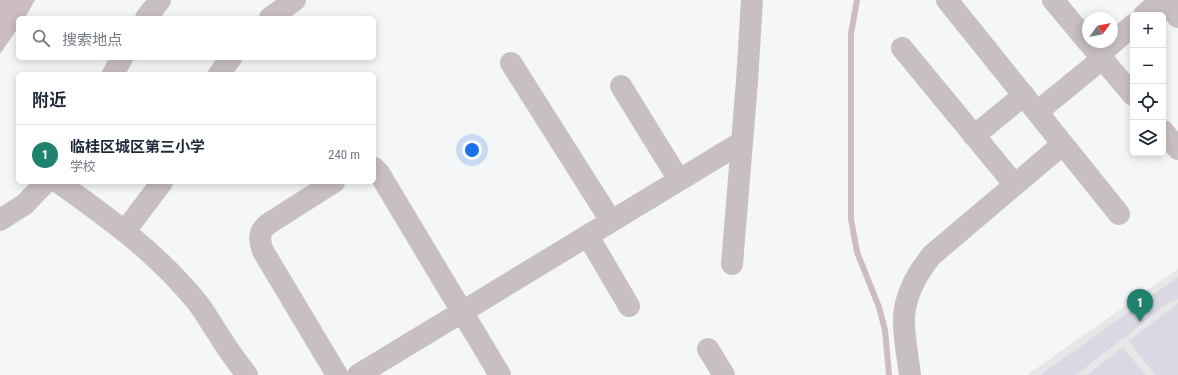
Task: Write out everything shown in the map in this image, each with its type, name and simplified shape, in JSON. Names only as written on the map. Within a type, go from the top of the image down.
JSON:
[{"type":"street","points":[[148,16],[160,0]]},
{"type":"street","points":[[273,16],[295,0]]},
{"type":"street","points":[[732,264],[752,0]]},
{"type":"street","points":[[947,0],[1119,214]]},
{"type":"street","points":[[1053,0],[1130,91]]},
{"type":"street","points":[[1148,12],[1162,0],[1178,17]]},
{"type":"street","points":[[974,136],[1031,104],[1094,49],[1130,27]]},
{"type":"street","points":[[902,48],[1015,185]]},
{"type":"street","points":[[114,72],[121,60]]},
{"type":"street","points":[[220,72],[230,60]]},
{"type":"street","points":[[511,63],[611,222]]},
{"type":"street","points":[[621,86],[678,180]]},
{"type":"street","points":[[1166,135],[1178,149]]},
{"type":"street","points":[[358,375],[742,142]]},
{"type":"street","points":[[910,375],[904,330],[904,317],[908,298],[921,268],[932,255],[1063,144]]},
{"type":"street","points":[[376,170],[463,311],[500,375]]},
{"type":"street","points":[[0,220],[25,204],[44,184]]},
{"type":"street","points":[[61,184],[125,231],[163,265],[198,303],[247,375]]},
{"type":"street","points":[[125,231],[160,184]]},
{"type":"street","points":[[331,184],[263,227],[260,241],[263,251],[337,375]]},
{"type":"street","points":[[588,236],[629,306]]},
{"type":"street","points":[[708,349],[724,375]]},
{"type":"shaded area","points":[[0,0],[35,0],[26,16],[16,16],[16,31],[0,54]]},
{"type":"shaded area","points":[[1178,269],[1178,375],[1027,375]]},
{"type":"shaded area","points":[[1178,277],[1178,299],[1168,303],[1076,375],[1040,375]]},
{"type":"shaded area","points":[[1178,303],[1178,375],[1155,375],[1129,341]]},
{"type":"shaded area","points":[[1123,347],[1145,375],[1087,375]]},
{"type":"waterway","points":[[857,0],[851,34],[851,219],[857,252],[879,307],[885,330],[889,375]]},
{"type":"place","name":"临桂区城区第三小学","points":[[1140,322]]}]
